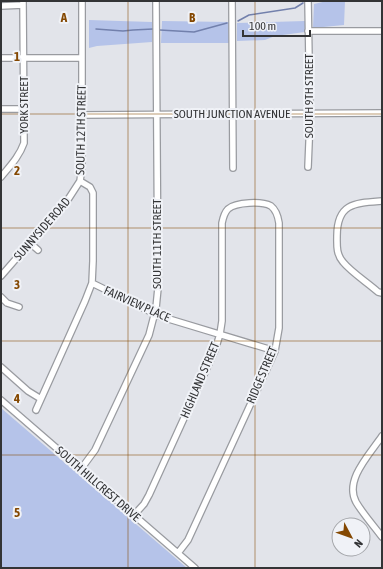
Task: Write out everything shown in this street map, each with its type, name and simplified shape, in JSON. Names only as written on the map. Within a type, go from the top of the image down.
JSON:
[{"type":"street","name":"SOUTH 12TH STREET","points":[[36,410],[86,301],[92,283],[94,261],[93,193],[90,187],[80,181],[82,167],[82,1]]},
{"type":"street","name":"SOUTH 11TH STREET","points":[[81,469],[95,450],[149,335],[155,314],[158,288],[156,1]]},
{"type":"street","points":[[232,1],[233,168]]},
{"type":"street","name":"SOUTH 9TH STREET","points":[[308,1],[310,114],[308,167]]},
{"type":"street","points":[[1,6],[23,3]]},
{"type":"street","name":"YORK STREET","points":[[1,177],[16,160],[24,143],[23,3]]},
{"type":"street","points":[[308,30],[382,31]]},
{"type":"street","points":[[1,58],[82,58]]},
{"type":"street","points":[[1,109],[24,109]]},
{"type":"street","name":"SOUTH JUNCTION AVENUE","points":[[82,115],[382,114]]},
{"type":"street","name":"SUNNYSIDE ROAD","points":[[1,276],[69,198],[80,181]]},
{"type":"street","points":[[382,201],[358,202],[348,206],[340,214],[337,224],[337,249],[343,262],[378,292],[382,293]]},
{"type":"street","name":"HIGHLAND STREET","points":[[134,515],[144,504],[149,495],[215,350],[220,334],[222,321],[222,223],[224,216],[232,206],[249,203]]},
{"type":"street","name":"RIDGE STREET","points":[[178,553],[188,540],[275,351],[279,328],[279,223],[275,211],[269,205],[249,203]]},
{"type":"street","points":[[30,243],[38,250]]},
{"type":"street","name":"FAIRVIEW PLACE","points":[[92,283],[155,314],[275,351]]},
{"type":"street","points":[[1,298],[7,303],[19,307]]},
{"type":"street","points":[[1,367],[41,399]]},
{"type":"street","name":"SOUTH HILLCREST DRIVE","points":[[1,400],[195,568]]},
{"type":"street","points":[[382,436],[357,472],[353,488],[356,502],[382,537]]},
{"type":"shaded area","points":[[327,1],[345,1],[344,25],[313,28],[314,4]]},
{"type":"shaded area","points":[[89,20],[152,22],[152,42],[97,46],[89,48]]},
{"type":"shaded area","points":[[162,21],[229,22],[230,43],[161,43]]},
{"type":"shaded area","points":[[305,21],[305,32],[275,36],[265,40],[237,41],[237,23]]},
{"type":"shaded area","points":[[1,408],[187,568],[1,568]]},
{"type":"waterway","points":[[238,21],[249,15],[295,8],[303,3]]},
{"type":"waterway","points":[[160,30],[194,32],[227,23]]},
{"type":"waterway","points":[[96,29],[123,31],[153,29]]}]
